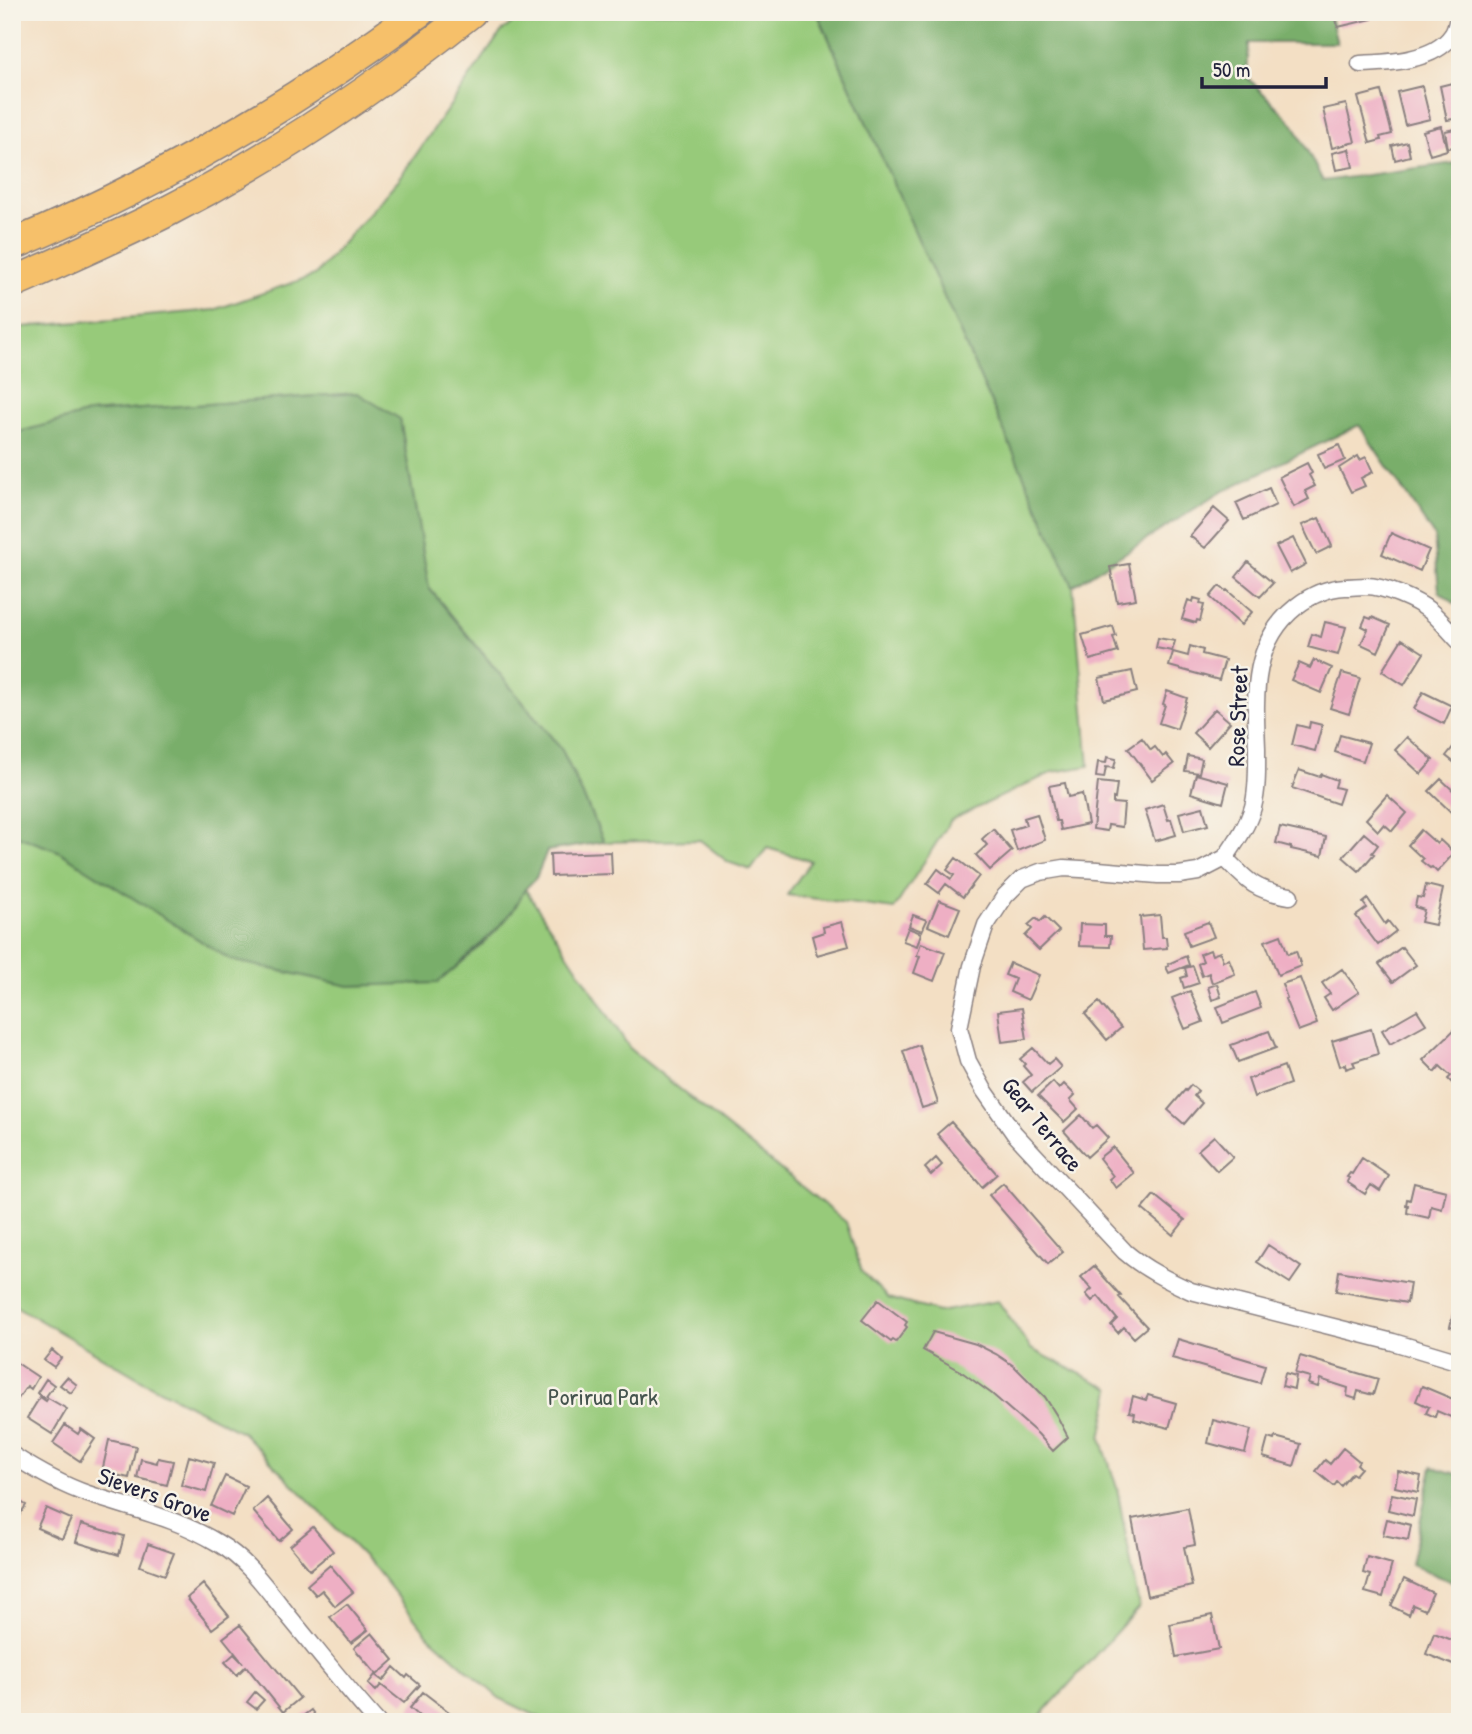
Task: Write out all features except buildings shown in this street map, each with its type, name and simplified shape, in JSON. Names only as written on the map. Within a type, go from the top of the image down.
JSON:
[{"type":"highway","points":[[12,245],[92,211],[244,130],[334,73],[419,12]]},
{"type":"highway","points":[[12,282],[169,210],[255,162],[326,120],[421,52],[471,12]]},
{"type":"street","points":[[1360,64],[1391,63],[1440,48],[1453,34],[1458,14]]},
{"type":"street","name":"Rose Street","points":[[1226,858],[1253,807],[1257,774],[1255,706],[1261,659],[1267,640],[1281,620],[1322,591],[1335,587],[1369,586],[1407,597],[1430,611],[1460,642]]},
{"type":"street","points":[[1226,858],[1248,883],[1270,893],[1290,896]]},
{"type":"street","name":"Gear Terrace","points":[[1226,858],[1198,872],[1179,875],[1063,869],[1040,872],[1022,879],[1005,896],[986,925],[972,966],[959,1028],[968,1061],[1014,1133],[1125,1252],[1141,1265],[1191,1291],[1393,1342],[1460,1362]]},
{"type":"street","name":"Sievers Grove","points":[[12,1455],[62,1484],[163,1516],[220,1544],[242,1561],[265,1585],[377,1722]]},
{"type":"green space","points":[[526,12],[817,12],[1073,586],[1089,766],[1053,772],[951,820],[894,909],[787,895],[811,861],[767,848],[751,870],[728,862],[700,840],[604,842],[562,750],[429,588],[400,419],[357,393],[89,413],[12,434],[12,328],[214,310],[315,275],[399,179],[502,31]]},
{"type":"green space","points":[[817,12],[1329,12],[1337,43],[1249,43],[1247,77],[1293,123],[1323,181],[1454,163],[1460,174],[1460,608],[1439,591],[1434,536],[1359,425],[1221,492],[1073,586]]},
{"type":"green space","points":[[357,393],[400,419],[429,588],[562,750],[604,842],[547,851],[536,878],[525,889],[513,910],[494,932],[437,983],[349,986],[231,960],[58,851],[12,834],[12,434],[89,413]]},
{"type":"green space","name":"Porirua Park","points":[[12,834],[437,983],[498,929],[525,889],[631,1050],[846,1222],[862,1272],[888,1298],[939,1312],[998,1301],[1031,1349],[1111,1389],[1101,1438],[1117,1488],[1139,1607],[1035,1722],[549,1722],[499,1698],[429,1636],[375,1568],[242,1432],[152,1386],[12,1304]]},
{"type":"green space","points":[[1432,1467],[1460,1475],[1460,1586],[1411,1564]]}]
